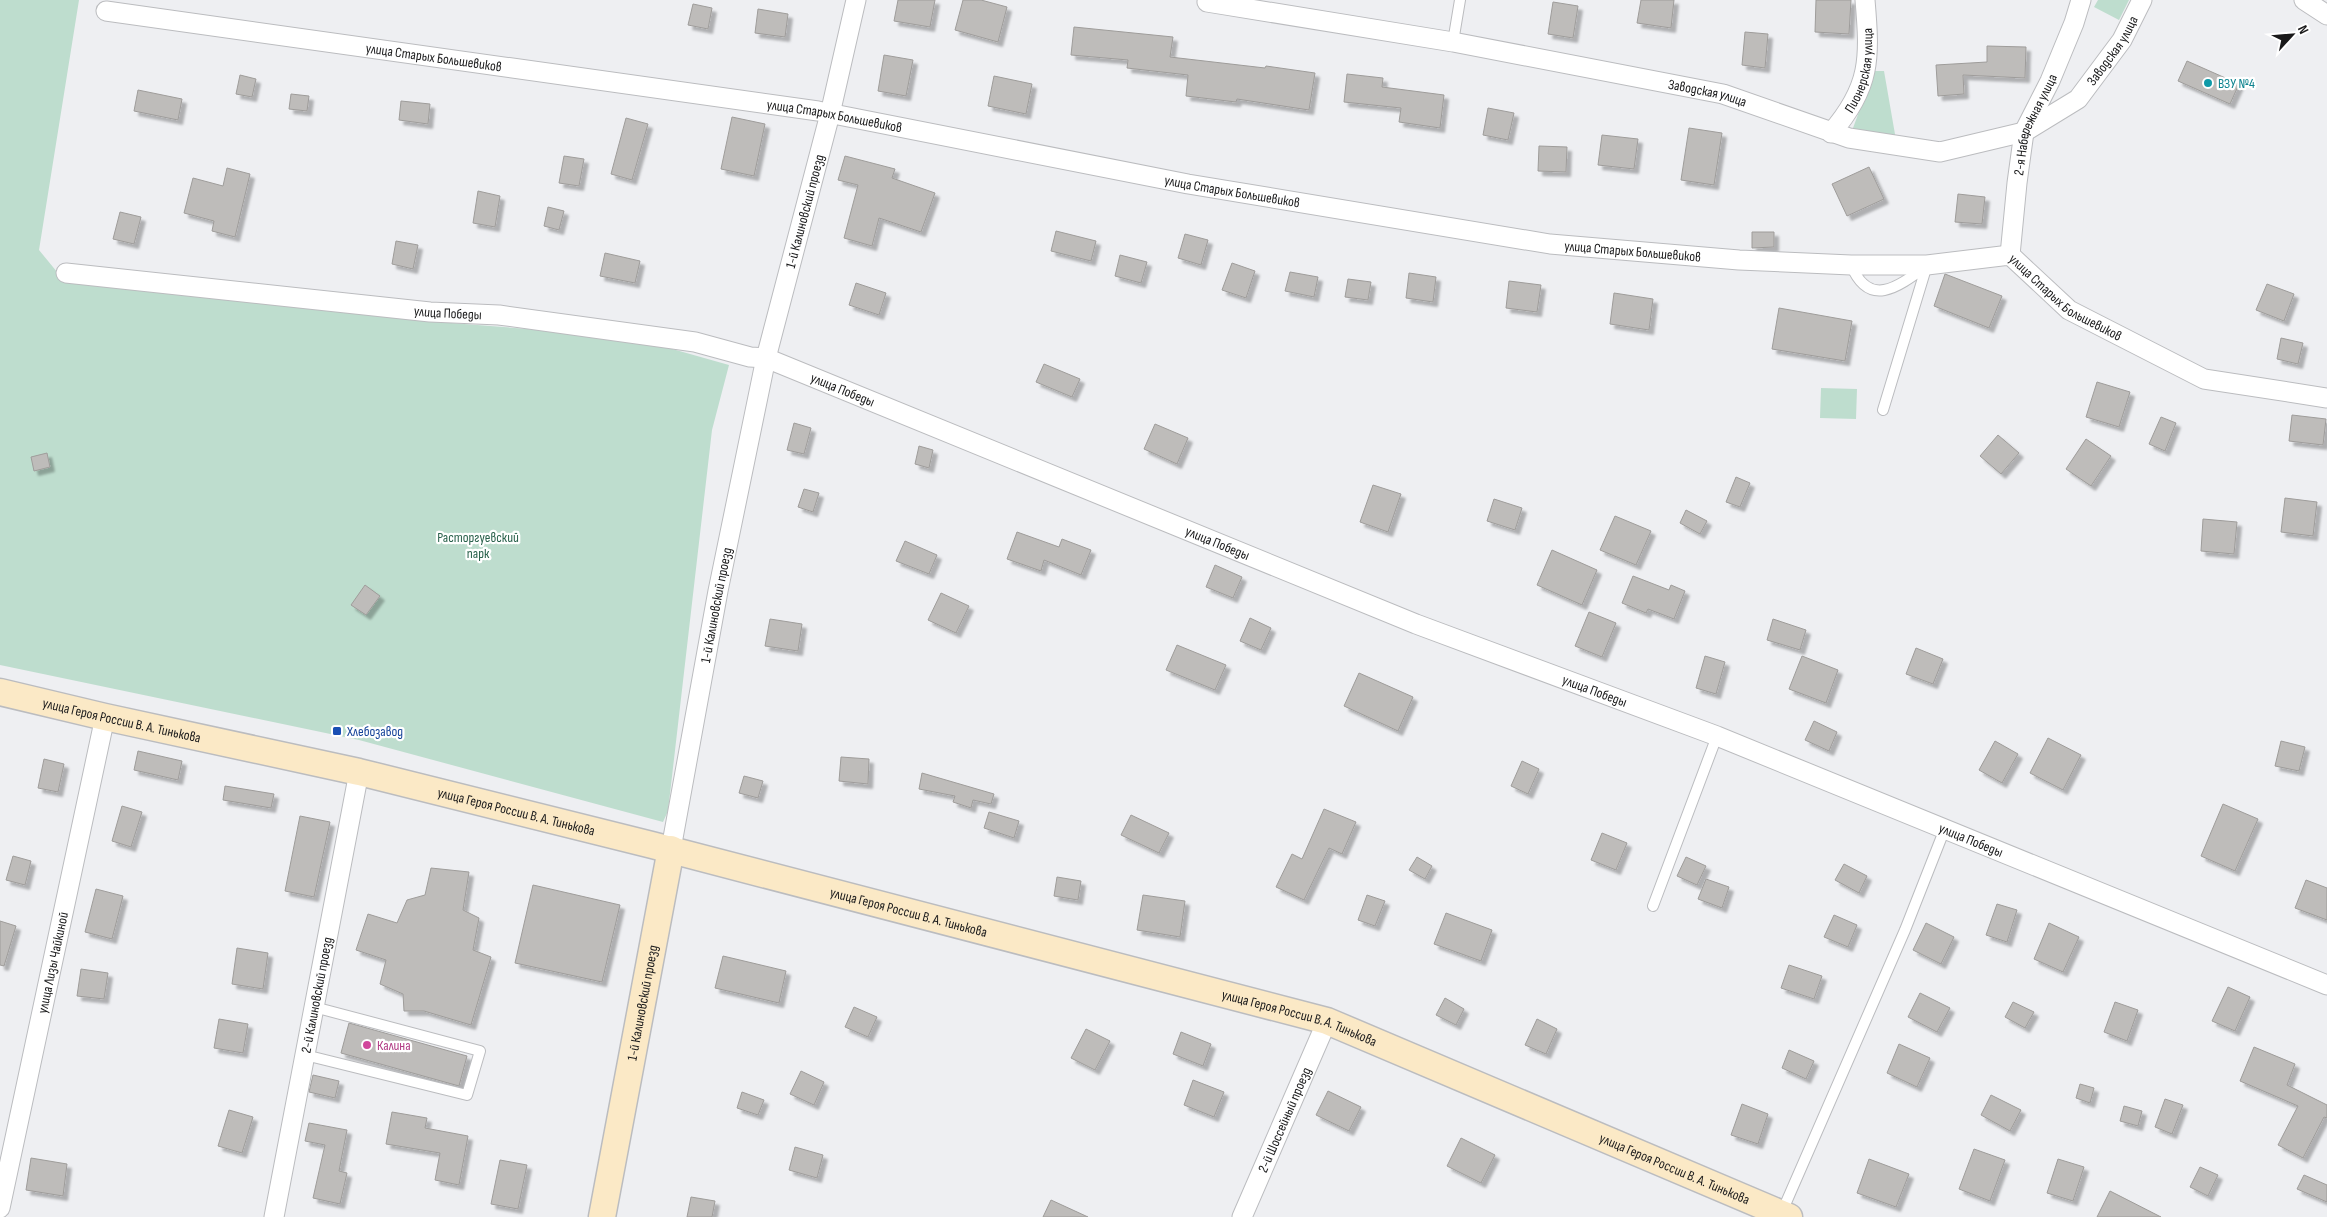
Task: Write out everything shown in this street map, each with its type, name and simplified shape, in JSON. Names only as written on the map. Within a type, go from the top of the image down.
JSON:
[{"type":"street","name":"1-й Калиновский проезд","points":[[602,1217],[718,591],[766,358],[830,114],[856,0]]},
{"type":"street","name":"Пионерская улица","points":[[1831,133],[1848,112],[1863,84],[1868,56],[1864,0]]},
{"type":"street","name":"2-я Набережная улица","points":[[2010,255],[2024,132],[2050,81],[2074,24],[2081,0]]},
{"type":"street","name":"Заводская улица","points":[[1207,1],[1454,42],[1723,94],[1849,138],[1940,152],[2024,132],[2078,99],[2122,40],[2142,0]]},
{"type":"street","points":[[2304,0],[2327,15]]},
{"type":"street","name":"улица Старых Большевиков","points":[[106,11],[818,111],[1188,184],[1550,244],[1739,260],[1851,265],[1927,265],[2010,255],[2068,310],[2204,379],[2327,398]]},
{"type":"street","name":"улица Победы","points":[[66,273],[430,312],[499,315],[695,342],[750,357],[766,358],[1416,624],[1716,736],[1944,831],[2327,985]]},
{"type":"street","name":"улица Героя России В. А. Тинькова","points":[[0,692],[105,717],[359,772],[671,850],[1327,1021],[1785,1215]]},
{"type":"street","name":"улица Лизы Чайкиной","points":[[0,1208],[105,717]]},
{"type":"street","name":"2-й Калиновский проезд","points":[[274,1217],[359,772]]},
{"type":"street","name":"2-й Шоссейный проезд","points":[[1242,1217],[1327,1021]]},
{"type":"lane","points":[[1454,42],[1460,0]]},
{"type":"lane","points":[[1851,265],[1856,276],[1866,287],[1887,291],[1903,283],[1927,265]]},
{"type":"lane","points":[[1883,410],[1927,265]]},
{"type":"lane","points":[[1653,906],[1716,736]]},
{"type":"lane","points":[[1785,1215],[1905,930],[1944,831]]},
{"type":"lane","points":[[305,1055],[466,1094],[480,1051],[314,1007]]},
{"type":"green space","name":"Расторгуевский парк","points":[[0,0],[79,0],[39,250],[62,278],[425,321],[579,333],[651,343],[729,365],[712,430],[668,811],[663,822],[359,740],[0,665]]},
{"type":"green space","points":[[2098,0],[2129,0],[2119,20],[2094,7]]},
{"type":"green space","points":[[1874,71],[1884,71],[1896,140],[1856,132],[1853,128]]},
{"type":"green space","points":[[1821,388],[1857,389],[1856,419],[1820,418]]},
{"type":"building","points":[[898,0],[935,0],[930,27],[894,21]]},
{"type":"building","points":[[963,0],[981,0],[1007,7],[998,42],[955,30]]},
{"type":"building","points":[[1641,0],[1674,0],[1671,28],[1637,23]]},
{"type":"building","points":[[1816,0],[1851,0],[1849,34],[1815,32]]},
{"type":"building","points":[[1553,2],[1578,6],[1573,38],[1548,34]]},
{"type":"building","points":[[693,4],[712,8],[708,29],[688,25]]},
{"type":"building","points":[[758,9],[788,14],[785,37],[755,33]]},
{"type":"building","points":[[1074,27],[1173,37],[1170,57],[1265,68],[1266,66],[1315,73],[1309,110],[1237,99],[1236,102],[1186,96],[1188,75],[1127,68],[1128,60],[1071,55]]},
{"type":"building","points":[[1745,32],[1768,34],[1765,68],[1742,65]]},
{"type":"building","points":[[1987,46],[2026,47],[2025,78],[1963,75],[1964,94],[1938,96],[1936,65],[1987,62]]},
{"type":"building","points":[[884,55],[913,60],[906,96],[878,91]]},
{"type":"building","name":"ВЗУ №4","points":[[2187,61],[2239,84],[2230,104],[2178,81]]},
{"type":"building","points":[[1347,74],[1383,78],[1382,87],[1444,95],[1440,128],[1399,122],[1401,108],[1344,102]]},
{"type":"building","points":[[240,75],[256,79],[252,97],[236,94]]},
{"type":"building","points":[[994,76],[1032,84],[1026,114],[988,106]]},
{"type":"building","points":[[138,90],[182,99],[178,120],[134,111]]},
{"type":"building","points":[[291,94],[309,96],[307,111],[289,109]]},
{"type":"building","points":[[401,101],[430,104],[428,124],[399,120]]},
{"type":"building","points":[[1488,108],[1514,113],[1508,140],[1483,135]]},
{"type":"building","points":[[732,117],[765,124],[754,176],[721,169]]},
{"type":"building","points":[[626,118],[648,124],[632,180],[611,174]]},
{"type":"building","points":[[1689,128],[1722,133],[1714,185],[1681,180]]},
{"type":"building","points":[[1602,135],[1638,139],[1634,169],[1598,165]]},
{"type":"building","points":[[1539,146],[1567,147],[1566,172],[1538,171]]},
{"type":"building","points":[[564,156],[584,159],[579,186],[559,183]]},
{"type":"building","points":[[845,156],[895,169],[892,178],[935,193],[921,232],[879,218],[872,246],[844,238],[858,185],[838,180]]},
{"type":"building","points":[[1869,167],[1884,199],[1847,216],[1832,184]]},
{"type":"building","points":[[227,168],[250,174],[235,237],[212,231],[214,221],[184,213],[193,178],[223,186]]},
{"type":"building","points":[[478,191],[500,196],[495,227],[473,223]]},
{"type":"building","points":[[1958,194],[1985,197],[1982,224],[1955,222]]},
{"type":"building","points":[[548,207],[564,211],[559,230],[544,226]]},
{"type":"building","points":[[120,212],[141,217],[134,244],[113,239]]},
{"type":"building","points":[[1056,231],[1096,241],[1091,261],[1051,251]]},
{"type":"building","points":[[1752,232],[1774,232],[1774,247],[1752,248]]},
{"type":"building","points":[[1185,234],[1208,240],[1201,265],[1178,258]]},
{"type":"building","points":[[396,241],[418,245],[413,269],[392,264]]},
{"type":"building","points":[[605,253],[640,261],[635,283],[600,276]]},
{"type":"building","points":[[1120,255],[1147,262],[1141,283],[1115,276]]},
{"type":"building","points":[[1232,263],[1255,271],[1246,298],[1222,290]]},
{"type":"building","points":[[1290,272],[1318,277],[1314,297],[1285,291]]},
{"type":"building","points":[[1409,273],[1436,277],[1433,302],[1406,298]]},
{"type":"building","points":[[1945,274],[2002,296],[1989,328],[1934,306]]},
{"type":"building","points":[[1348,279],[1371,282],[1368,300],[1345,297]]},
{"type":"building","points":[[1509,281],[1541,285],[1537,312],[1506,308]]},
{"type":"building","points":[[856,283],[886,293],[879,315],[849,305]]},
{"type":"building","points":[[2267,284],[2294,294],[2284,321],[2256,310]]},
{"type":"building","points":[[1614,293],[1653,299],[1649,330],[1610,324]]},
{"type":"building","points":[[1779,308],[1852,321],[1845,361],[1772,349]]},
{"type":"building","points":[[2281,338],[2303,343],[2298,364],[2277,359]]},
{"type":"building","points":[[1044,364],[1080,379],[1072,397],[1036,382]]},
{"type":"building","points":[[2097,382],[2130,392],[2119,427],[2086,417]]},
{"type":"building","points":[[2292,415],[2326,419],[2323,445],[2289,441]]},
{"type":"building","points":[[2161,417],[2176,423],[2165,451],[2149,444]]},
{"type":"building","points":[[794,423],[811,428],[804,454],[787,450]]},
{"type":"building","points":[[1155,424],[1188,438],[1177,464],[1144,449]]},
{"type":"building","points":[[1998,435],[2019,453],[2001,474],[1980,456]]},
{"type":"building","points":[[2086,439],[2111,456],[2091,486],[2066,469]]},
{"type":"building","points":[[919,446],[933,450],[929,468],[915,464]]},
{"type":"building","points":[[47,453],[50,467],[34,471],[31,457]]},
{"type":"building","points":[[1736,477],[1750,483],[1740,507],[1726,502]]},
{"type":"building","points":[[1373,485],[1401,494],[1388,532],[1360,522]]},
{"type":"building","points":[[804,489],[819,493],[813,512],[798,507]]},
{"type":"building","points":[[2285,498],[2317,502],[2313,536],[2281,532]]},
{"type":"building","points":[[1494,499],[1522,508],[1515,530],[1487,521]]},
{"type":"building","points":[[1686,510],[1707,521],[1700,534],[1680,523]]},
{"type":"building","points":[[1615,516],[1651,531],[1636,565],[1600,550]]},
{"type":"building","points":[[2203,519],[2237,522],[2234,554],[2201,551]]},
{"type":"building","points":[[1017,532],[1059,547],[1062,539],[1091,550],[1081,575],[1044,560],[1041,571],[1007,559]]},
{"type":"building","points":[[905,541],[937,555],[929,574],[896,561]]},
{"type":"building","points":[[1552,550],[1597,570],[1582,605],[1537,585]]},
{"type":"building","points":[[1215,565],[1242,577],[1233,598],[1206,587]]},
{"type":"building","points":[[1633,576],[1669,590],[1671,585],[1685,591],[1674,619],[1648,609],[1646,613],[1622,603]]},
{"type":"building","points":[[365,585],[380,596],[366,615],[351,605]]},
{"type":"building","points":[[941,593],[969,606],[956,633],[928,620]]},
{"type":"building","points":[[1589,612],[1616,623],[1602,657],[1575,646]]},
{"type":"building","points":[[1250,618],[1271,628],[1261,650],[1240,641]]},
{"type":"building","points":[[770,619],[802,624],[798,651],[765,646]]},
{"type":"building","points":[[1773,619],[1806,630],[1800,650],[1767,640]]},
{"type":"building","points":[[1177,645],[1226,665],[1215,690],[1166,670]]},
{"type":"building","points":[[1916,648],[1943,659],[1933,684],[1906,674]]},
{"type":"building","points":[[1705,656],[1725,662],[1716,694],[1696,688]]},
{"type":"building","points":[[1802,656],[1838,670],[1826,703],[1789,689]]},
{"type":"building","points":[[1359,673],[1413,697],[1398,731],[1344,706]]},
{"type":"building","points":[[1814,721],[1837,732],[1829,751],[1805,740]]},
{"type":"building","points":[[2048,738],[2081,755],[2063,790],[2030,773]]},
{"type":"building","points":[[1995,741],[2018,754],[2002,783],[1979,770]]},
{"type":"building","points":[[2281,741],[2305,747],[2299,771],[2275,766]]},
{"type":"building","points":[[138,751],[182,761],[178,780],[134,770]]},
{"type":"building","points":[[841,757],[869,759],[868,784],[839,781]]},
{"type":"building","points":[[44,759],[64,764],[58,792],[38,788]]},
{"type":"building","points":[[1522,761],[1539,769],[1528,794],[1511,786]]},
{"type":"building","points":[[922,773],[994,794],[991,804],[973,800],[971,808],[953,802],[955,796],[919,789]]},
{"type":"building","points":[[744,776],[763,781],[758,798],[739,793]]},
{"type":"building","points":[[225,786],[274,794],[271,808],[223,800]]},
{"type":"building","points":[[2223,804],[2258,819],[2235,871],[2201,856]]},
{"type":"building","points":[[122,806],[142,812],[131,847],[112,841]]},
{"type":"building","points":[[1324,809],[1356,822],[1342,854],[1329,848],[1304,900],[1276,887],[1292,854],[1302,859]]},
{"type":"building","points":[[989,812],[1019,821],[1014,838],[984,828]]},
{"type":"building","points":[[1131,815],[1169,833],[1159,853],[1121,835]]},
{"type":"building","points":[[300,816],[330,822],[314,897],[285,891]]},
{"type":"building","points":[[1602,833],[1627,843],[1616,870],[1591,860]]},
{"type":"building","points":[[13,856],[31,861],[25,885],[6,880]]},
{"type":"building","points":[[1417,857],[1432,866],[1425,879],[1409,870]]},
{"type":"building","points":[[1686,857],[1706,866],[1697,885],[1677,876]]},
{"type":"building","points":[[1844,864],[1867,876],[1859,893],[1835,880]]},
{"type":"building","points":[[431,868],[469,872],[463,910],[479,918],[473,950],[491,957],[471,1025],[424,1011],[404,1011],[403,994],[380,984],[386,960],[356,950],[368,914],[397,923],[407,900],[425,895]]},
{"type":"building","points":[[1057,877],[1081,881],[1078,900],[1054,896]]},
{"type":"building","points":[[1706,879],[1729,887],[1722,908],[1698,899]]},
{"type":"building","points":[[2306,880],[2327,888],[2327,920],[2295,908]]},
{"type":"building","points":[[533,885],[620,905],[602,982],[515,963]]},
{"type":"building","points":[[96,889],[123,896],[112,939],[85,932]]},
{"type":"building","points":[[1143,895],[1185,901],[1180,937],[1137,930]]},
{"type":"building","points":[[1367,895],[1385,901],[1375,926],[1358,920]]},
{"type":"building","points":[[1997,904],[2017,910],[2007,942],[1986,935]]},
{"type":"building","points":[[1446,913],[1492,930],[1481,961],[1434,944]]},
{"type":"building","points":[[1834,915],[1857,925],[1848,947],[1824,937]]},
{"type":"building","points":[[0,921],[16,926],[4,966],[0,965]]},
{"type":"building","points":[[1926,923],[1954,937],[1941,964],[1913,950]]},
{"type":"building","points":[[2049,923],[2079,937],[2063,972],[2034,959]]},
{"type":"building","points":[[237,948],[268,953],[263,989],[232,984]]},
{"type":"building","points":[[723,956],[786,971],[779,1003],[715,988]]},
{"type":"building","points":[[1789,965],[1822,976],[1814,999],[1781,988]]},
{"type":"building","points":[[81,969],[108,973],[104,999],[77,996]]},
{"type":"building","points":[[2228,987],[2250,997],[2235,1031],[2212,1021]]},
{"type":"building","points":[[1920,993],[1950,1008],[1937,1032],[1908,1017]]},
{"type":"building","points":[[1445,998],[1464,1009],[1456,1025],[1436,1015]]},
{"type":"building","points":[[2013,1002],[2034,1012],[2025,1028],[2005,1017]]},
{"type":"building","points":[[2115,1002],[2138,1010],[2127,1041],[2104,1032]]},
{"type":"building","points":[[854,1007],[877,1017],[868,1037],[845,1027]]},
{"type":"building","points":[[219,1019],[248,1024],[243,1053],[214,1048]]},
{"type":"building","points":[[1537,1019],[1557,1029],[1546,1054],[1525,1045]]},
{"type":"building","points":[[349,1023],[467,1056],[459,1086],[341,1053]]},
{"type":"building","points":[[1086,1029],[1110,1041],[1095,1070],[1071,1058]]},
{"type":"building","points":[[1181,1032],[1211,1044],[1203,1066],[1173,1054]]},
{"type":"building","points":[[1899,1044],[1930,1058],[1917,1087],[1887,1073]]},
{"type":"building","points":[[2254,1047],[2295,1064],[2287,1085],[2327,1105],[2327,1118],[2324,1117],[2303,1158],[2278,1145],[2298,1106],[2240,1081]]},
{"type":"building","points":[[1789,1050],[1814,1061],[1806,1079],[1782,1068]]},
{"type":"building","points":[[801,1071],[824,1082],[814,1105],[790,1094]]},
{"type":"building","points":[[313,1075],[339,1081],[335,1098],[309,1092]]},
{"type":"building","points":[[1193,1080],[1224,1092],[1214,1117],[1184,1105]]},
{"type":"building","points":[[2080,1084],[2094,1088],[2090,1103],[2076,1098]]},
{"type":"building","points":[[1328,1091],[1361,1107],[1349,1131],[1316,1115]]},
{"type":"building","points":[[742,1092],[764,1100],[758,1115],[737,1108]]},
{"type":"building","points":[[1991,1095],[2021,1110],[2010,1131],[1981,1115]]},
{"type":"building","points":[[2165,1099],[2183,1105],[2172,1134],[2155,1127]]},
{"type":"building","points":[[1742,1104],[1768,1114],[1758,1144],[1731,1135]]},
{"type":"building","points":[[2124,1106],[2142,1111],[2138,1126],[2120,1121]]},
{"type":"building","points":[[229,1110],[253,1117],[242,1153],[218,1146]]},
{"type":"building","points":[[392,1112],[427,1118],[425,1128],[468,1136],[459,1185],[435,1180],[440,1153],[386,1144]]},
{"type":"building","points":[[309,1123],[347,1130],[339,1171],[347,1173],[340,1204],[313,1198],[325,1145],[305,1141]]},
{"type":"building","points":[[1461,1138],[1495,1155],[1481,1183],[1447,1166]]},
{"type":"building","points":[[795,1147],[823,1155],[817,1178],[789,1170]]},
{"type":"building","points":[[1974,1149],[2005,1160],[1990,1201],[1959,1189]]},
{"type":"building","points":[[31,1158],[67,1164],[63,1196],[26,1190]]},
{"type":"building","points":[[1869,1159],[1909,1174],[1896,1207],[1857,1193]]},
{"type":"building","points":[[2058,1159],[2084,1167],[2073,1201],[2047,1193]]},
{"type":"building","points":[[500,1160],[527,1165],[518,1209],[491,1204]]},
{"type":"building","points":[[2200,1167],[2218,1175],[2208,1196],[2190,1187]]},
{"type":"building","points":[[2304,1175],[2327,1185],[2327,1202],[2297,1189]]},
{"type":"building","points":[[2110,1191],[2161,1217],[2097,1217]]},
{"type":"building","points":[[691,1197],[715,1201],[712,1217],[687,1217]]},
{"type":"building","points":[[1051,1200],[1088,1217],[1043,1217]]},
{"type":"place","name":"ВЗУ №4","points":[[2208,83]]},
{"type":"place","name":"Хлебозавод","points":[[337,731]]},
{"type":"place","name":"Калина","points":[[367,1045]]}]
